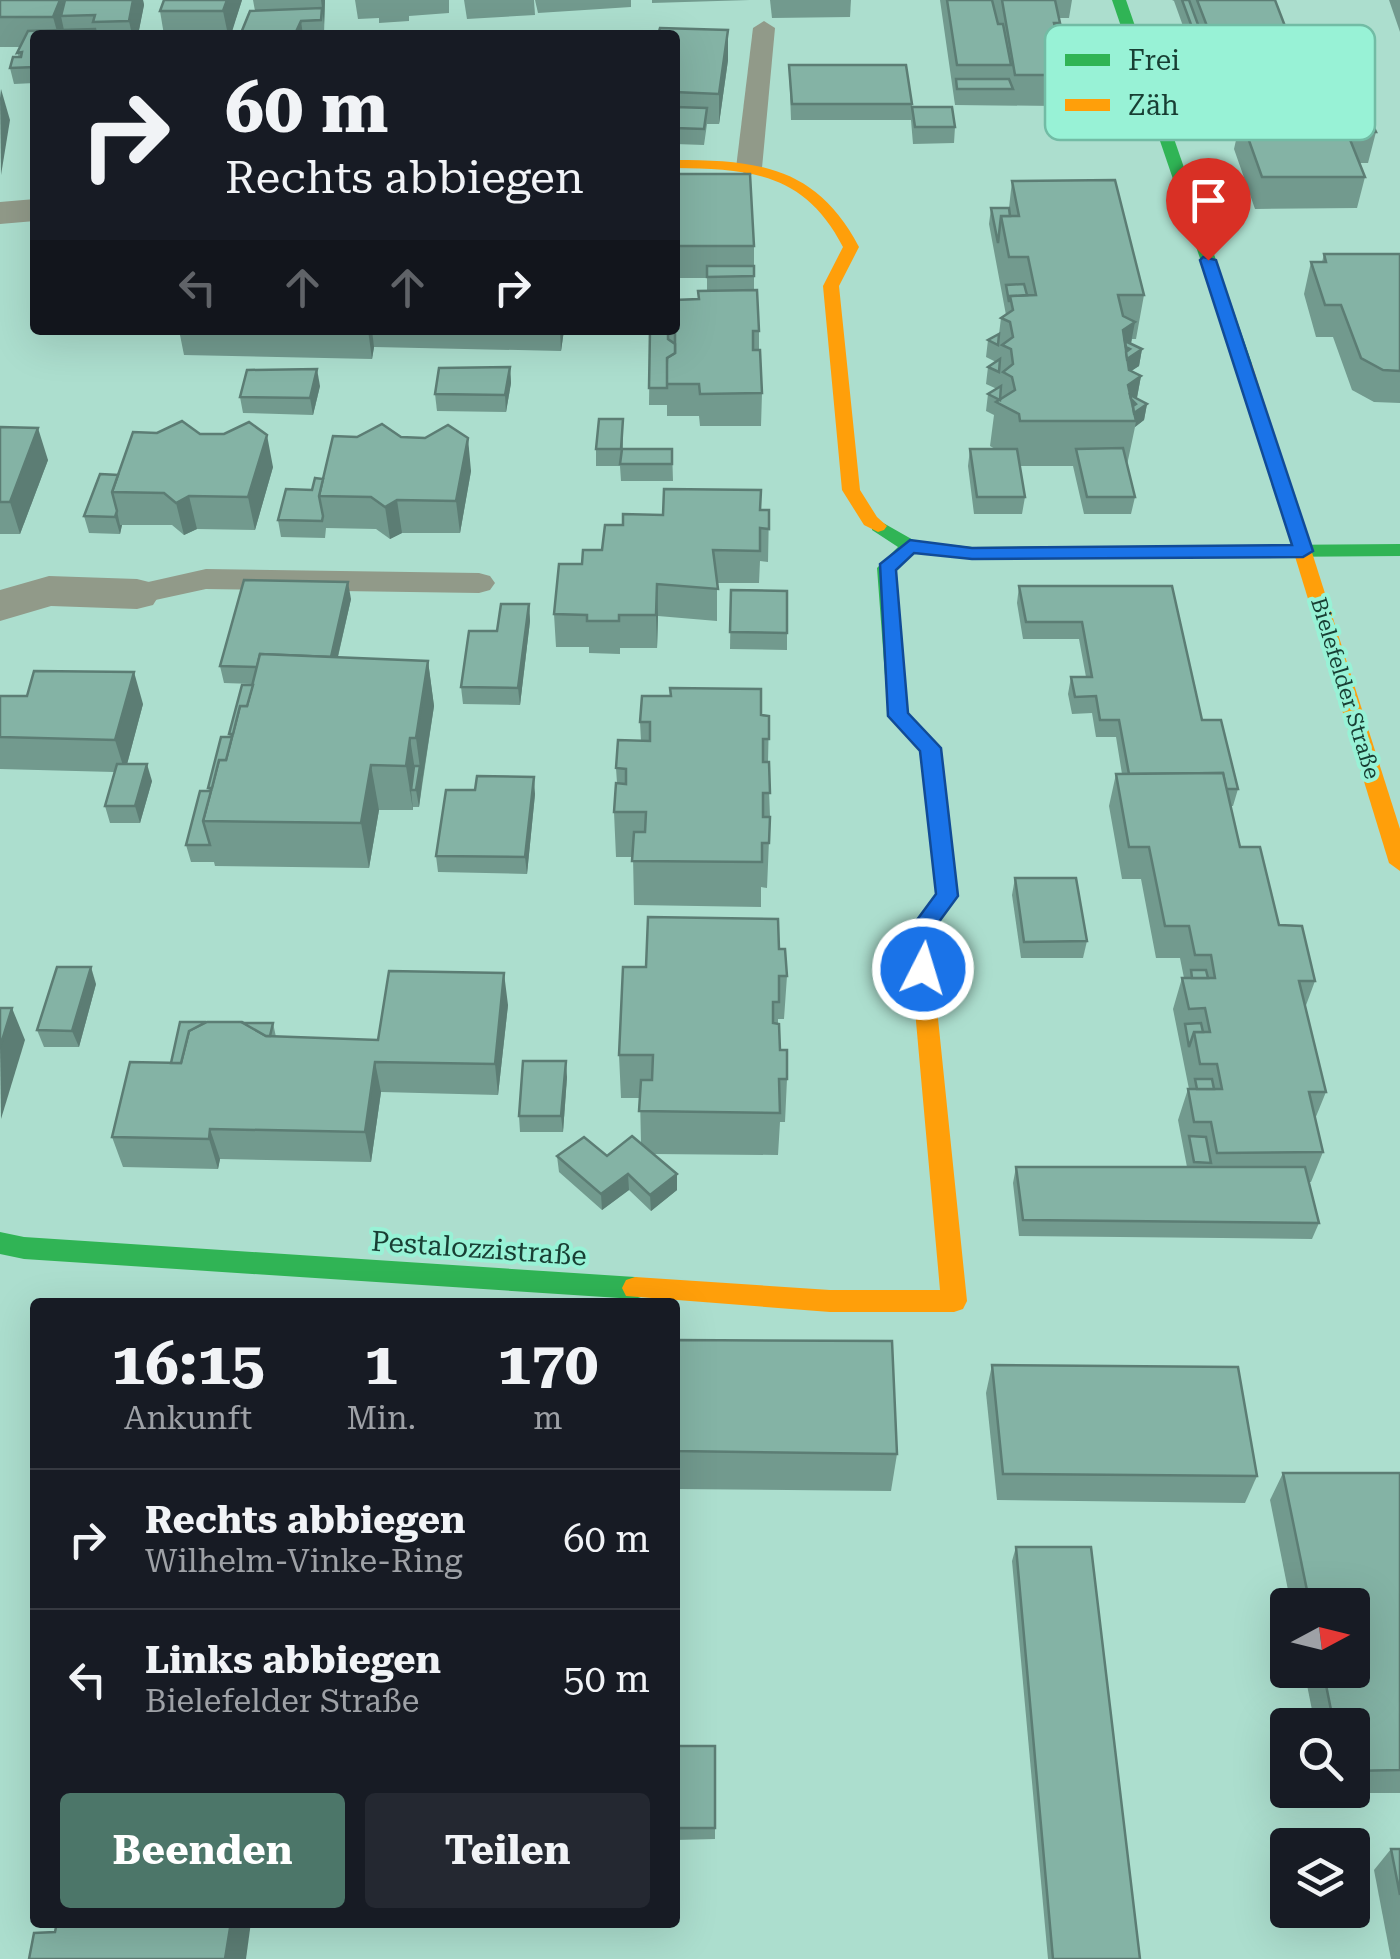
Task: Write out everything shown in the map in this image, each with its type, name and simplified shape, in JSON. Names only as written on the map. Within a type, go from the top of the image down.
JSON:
[{"type":"street","name":"Bielefelder Straße","points":[[1119,0],[1128,25]]},
{"type":"street","name":"Bielefelder Straße","points":[[1169,140],[1400,863]]},
{"type":"street","points":[[680,164],[749,168],[812,190],[833,206],[845,224],[851,247],[831,286],[851,490],[870,521],[910,546],[972,554],[1400,550]]},
{"type":"street","points":[[0,212],[30,210]]},
{"type":"street","name":"Pestalozzistraße","points":[[0,1243],[24,1248],[830,1300],[954,1301],[919,932],[947,896],[930,748],[898,716],[886,568],[910,546]]},
{"type":"street","points":[[0,606],[49,592],[137,594]]},
{"type":"lane","points":[[749,168],[764,28]]},
{"type":"lane","points":[[137,594],[206,578],[478,582]]},
{"type":"building","points":[[0,0],[60,0],[53,17],[0,17]]},
{"type":"building","points":[[65,0],[133,0],[129,21],[93,22],[95,15],[61,16]]},
{"type":"building","points":[[164,0],[227,0],[223,11],[160,11]]},
{"type":"building","points":[[947,0],[992,0],[998,24],[1003,24],[1011,65],[957,65]]},
{"type":"building","points":[[1002,0],[1055,0],[1060,23],[1045,25],[1045,75],[1015,75]]},
{"type":"building","points":[[1182,0],[1189,0],[1198,25],[1191,25]]},
{"type":"building","points":[[1197,0],[1275,0],[1285,25],[1207,25]]},
{"type":"building","points":[[322,8],[321,20],[301,21],[297,30],[242,30],[250,11]]},
{"type":"building","points":[[660,28],[728,30],[719,94],[680,92],[680,30]]},
{"type":"building","points":[[28,31],[30,67],[10,68],[13,57],[21,57],[22,52],[17,53]]},
{"type":"building","points":[[789,65],[906,65],[912,104],[792,104]]},
{"type":"building","points":[[956,79],[1009,79],[1013,89],[957,89]]},
{"type":"building","points":[[680,107],[707,108],[704,129],[680,128]]},
{"type":"building","points":[[912,107],[952,107],[955,127],[915,127]]},
{"type":"building","points":[[1249,140],[1350,140],[1365,177],[1262,177]]},
{"type":"building","points":[[680,174],[750,174],[754,246],[680,246]]},
{"type":"building","points":[[1115,180],[1144,295],[1118,295],[1123,316],[1135,322],[1123,330],[1129,370],[1141,376],[1128,385],[1136,421],[1020,421],[1019,414],[996,402],[1015,390],[1012,377],[1003,372],[1013,364],[1011,349],[1002,345],[1013,337],[1010,322],[1001,318],[1013,310],[1010,296],[1036,295],[1028,257],[1009,257],[1001,216],[1019,216],[1012,181]]},
{"type":"building","points":[[991,208],[1009,208],[1010,216],[1001,216],[998,243]]},
{"type":"building","points":[[1324,254],[1400,254],[1400,371],[1383,370],[1361,358],[1341,305],[1325,305],[1311,262],[1326,262]]},
{"type":"building","points":[[707,266],[754,266],[754,276],[707,277]]},
{"type":"building","points":[[1024,284],[1027,295],[1010,296],[1009,302],[1006,285]]},
{"type":"building","points":[[757,290],[759,331],[753,331],[753,350],[760,350],[762,393],[700,394],[699,384],[666,384],[667,358],[675,353],[675,335],[680,335],[680,300],[699,299],[698,291]]},
{"type":"building","points":[[650,335],[668,335],[675,344],[675,353],[667,358],[667,388],[649,388]]},
{"type":"building","points":[[1125,341],[1142,349],[1127,359],[1130,349]]},
{"type":"building","points":[[1000,359],[999,372],[988,367]]},
{"type":"building","points":[[510,367],[505,395],[435,394],[439,368]]},
{"type":"building","points":[[317,369],[310,398],[240,397],[247,370]]},
{"type":"building","points":[[1001,386],[1000,400],[988,394]]},
{"type":"building","points":[[1130,395],[1147,404],[1134,413],[1136,404]]},
{"type":"building","points":[[599,419],[623,419],[621,449],[596,449]]},
{"type":"building","points":[[182,421],[200,434],[224,434],[249,422],[267,435],[248,497],[189,496],[176,503],[164,493],[112,492],[133,432],[157,433]]},
{"type":"building","points":[[382,424],[401,437],[425,438],[448,425],[468,438],[456,501],[397,500],[385,507],[371,497],[319,496],[333,436],[357,437]]},
{"type":"building","points":[[0,427],[38,428],[10,502],[0,502]]},
{"type":"building","points":[[1123,448],[1135,497],[1087,497],[1076,449]]},
{"type":"building","points":[[622,449],[672,449],[672,464],[620,464]]},
{"type":"building","points":[[970,449],[1017,449],[1025,497],[977,497]]},
{"type":"building","points":[[100,474],[118,475],[112,492],[115,517],[84,516]]},
{"type":"building","points":[[315,478],[323,479],[319,496],[322,521],[278,520],[286,489],[312,490]]},
{"type":"building","points":[[664,489],[761,490],[760,510],[769,510],[769,529],[760,528],[760,551],[713,550],[718,589],[657,584],[656,615],[619,615],[619,621],[587,621],[587,615],[554,614],[559,564],[582,564],[583,550],[602,550],[605,525],[623,525],[623,514],[663,515]]},
{"type":"building","points":[[244,580],[348,582],[331,657],[260,654],[257,667],[220,666]]},
{"type":"building","points":[[1019,586],[1172,586],[1202,720],[1221,720],[1238,789],[1226,789],[1223,773],[1129,774],[1119,720],[1100,720],[1096,696],[1075,697],[1071,677],[1092,677],[1082,622],[1026,622]]},
{"type":"building","points":[[731,590],[787,591],[787,633],[730,632]]},
{"type":"building","points":[[501,604],[529,604],[518,688],[461,687],[469,631],[497,631]]},
{"type":"building","points":[[260,654],[428,661],[416,738],[410,738],[406,766],[371,765],[361,823],[203,821],[219,760],[226,760],[240,706],[247,706]]},
{"type":"building","points":[[34,671],[134,672],[115,740],[0,737],[0,696],[27,696]]},
{"type":"building","points":[[242,685],[253,685],[247,706],[240,706],[233,734],[229,734]]},
{"type":"building","points":[[670,688],[761,689],[761,715],[769,716],[763,762],[769,762],[770,793],[763,793],[763,817],[770,817],[769,843],[762,843],[762,862],[632,861],[634,832],[645,832],[646,812],[614,812],[616,783],[626,784],[626,769],[616,768],[618,740],[650,741],[650,722],[640,722],[642,696],[671,696]]},
{"type":"building","points":[[221,737],[232,737],[226,760],[219,760],[212,788],[208,788]]},
{"type":"building","points":[[117,764],[147,764],[135,806],[105,806]]},
{"type":"building","points":[[414,766],[420,766],[416,790],[411,790]]},
{"type":"building","points":[[1223,773],[1240,847],[1260,847],[1279,925],[1302,926],[1315,981],[1299,981],[1326,1092],[1309,1092],[1323,1152],[1217,1153],[1211,1122],[1194,1122],[1188,1089],[1222,1089],[1217,1064],[1200,1064],[1194,1032],[1210,1032],[1205,1008],[1189,1009],[1182,978],[1215,978],[1211,955],[1195,955],[1189,926],[1165,926],[1149,847],[1129,847],[1116,774]]},
{"type":"building","points":[[477,776],[534,777],[525,857],[436,856],[446,790],[475,790]]},
{"type":"building","points":[[200,791],[211,791],[203,821],[210,845],[186,845]]},
{"type":"building","points":[[1015,878],[1076,878],[1087,941],[1024,942]]},
{"type":"building","points":[[648,917],[778,919],[779,949],[785,949],[787,976],[779,976],[779,1002],[773,1002],[773,1023],[779,1024],[780,1050],[787,1050],[787,1079],[779,1079],[780,1113],[639,1111],[641,1080],[652,1080],[653,1055],[619,1055],[623,967],[646,967]]},
{"type":"building","points":[[57,967],[91,967],[72,1031],[37,1030]]},
{"type":"building","points":[[1191,970],[1206,970],[1208,978],[1192,978]]},
{"type":"building","points":[[389,971],[504,973],[495,1064],[375,1062],[365,1132],[210,1129],[209,1139],[112,1137],[130,1062],[181,1063],[189,1031],[207,1022],[242,1022],[266,1036],[378,1040]]},
{"type":"building","points":[[0,1008],[12,1008],[0,1047]]},
{"type":"building","points":[[180,1022],[206,1022],[189,1031],[181,1063],[171,1063]]},
{"type":"building","points":[[243,1023],[273,1023],[270,1036],[266,1036]]},
{"type":"building","points":[[1201,1023],[1203,1032],[1194,1032],[1189,1047],[1185,1024]]},
{"type":"building","points":[[523,1061],[566,1061],[561,1116],[519,1116]]},
{"type":"building","points":[[1195,1079],[1212,1079],[1214,1089],[1197,1089]]},
{"type":"building","points":[[632,1136],[677,1174],[650,1195],[628,1174],[601,1194],[557,1156],[584,1137],[607,1156]]},
{"type":"building","points":[[1189,1136],[1206,1137],[1211,1163],[1194,1162]]},
{"type":"building","points":[[1016,1167],[1305,1167],[1319,1223],[1023,1220]]},
{"type":"building","points":[[680,1340],[892,1341],[897,1454],[680,1451]]},
{"type":"building","points":[[992,1365],[1238,1367],[1257,1476],[1003,1474]]},
{"type":"building","points":[[1283,1473],[1400,1473],[1400,1770],[1370,1771],[1370,1708],[1331,1708],[1327,1688],[1370,1688],[1370,1588],[1307,1588]]},
{"type":"building","points":[[1016,1547],[1091,1547],[1140,1959],[1053,1959]]},
{"type":"building","points":[[680,1746],[715,1746],[715,1828],[680,1828]]},
{"type":"building","points":[[1391,1849],[1400,1849],[1400,1895]]},
{"type":"building","points":[[56,1928],[230,1928],[225,1959],[29,1959],[34,1933],[55,1932]]},
{"type":"traffic: fast","points":[[1119,0],[1128,25]]},
{"type":"traffic: fast","points":[[1167,140],[1244,364]]},
{"type":"traffic: fast","points":[[878,526],[910,546],[972,553],[1400,550]]},
{"type":"traffic: fast","points":[[910,546],[886,568],[898,716],[930,749],[947,896],[919,932],[925,999]]},
{"type":"traffic: fast","points":[[0,1243],[24,1248],[635,1288]]},
{"type":"traffic: slow","points":[[680,164],[730,166],[780,176],[821,201],[838,221],[851,247],[831,286],[851,490],[870,521],[878,526]]},
{"type":"traffic: slow","points":[[1244,364],[1400,863]]},
{"type":"traffic: slow","points":[[635,1288],[830,1301],[954,1301],[925,999]]},
{"type":"route","points":[[923,969],[919,932],[947,896],[930,748],[898,716],[886,568],[910,546],[972,554],[1303,551],[1208,260]]}]
